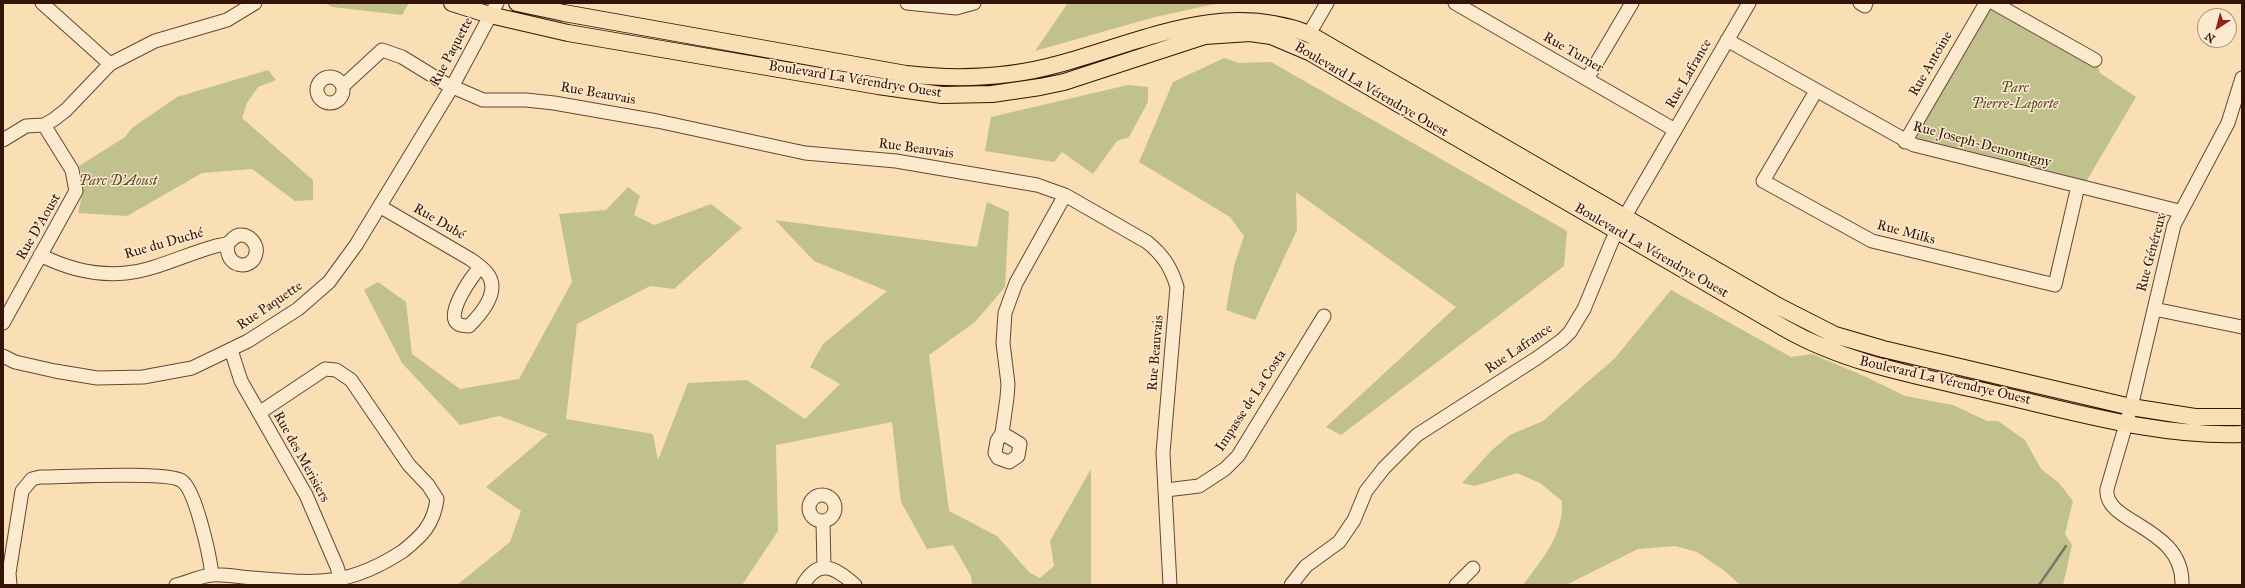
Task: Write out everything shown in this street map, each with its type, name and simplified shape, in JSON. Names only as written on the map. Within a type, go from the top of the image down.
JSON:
[{"type":"main road","name":"Boulevard La Vérendrye Ouest","points":[[452,3],[494,9],[568,33],[886,87],[942,95],[992,94],[1064,82],[1205,36],[1250,33],[1271,36],[1311,53],[1621,225],[1836,335],[1883,349],[2131,407],[2195,417],[2242,417]]},
{"type":"main road","name":"Boulevard La Vérendrye Ouest","points":[[517,3],[564,13],[906,74],[939,77],[984,77],[1059,64],[1214,16],[1241,14],[1285,22],[1309,34],[1807,341],[1828,350],[1874,365],[2127,424],[2200,433],[2242,434]]},
{"type":"street","points":[[42,3],[110,64]]},
{"type":"street","points":[[3,140],[26,126],[44,125],[66,110],[110,64],[155,41],[227,20],[255,3]]},
{"type":"street","points":[[907,3],[956,8],[974,3]]},
{"type":"street","points":[[1309,34],[1327,3]]},
{"type":"street","name":"Rue Turner","points":[[1455,3],[1675,130]]},
{"type":"street","points":[[1587,79],[1632,3]]},
{"type":"street","name":"Rue Lafrance","points":[[1291,585],[1306,566],[1339,542],[1354,520],[1366,491],[1384,468],[1417,434],[1538,358],[1566,336],[1584,309],[1621,225],[1749,3]]},
{"type":"street","points":[[1860,3],[1865,6],[1866,3]]},
{"type":"street","name":"Rue Antoine","points":[[1905,142],[1986,3]]},
{"type":"street","points":[[1994,3],[2095,60]]},
{"type":"street","name":"Rue Paquette","points":[[3,356],[15,362],[55,371],[90,376],[143,377],[192,368],[231,350],[287,317],[310,299],[342,266],[381,207],[452,87],[494,9]]},
{"type":"street","name":"Rue Joseph-Demontigny","points":[[1727,40],[1905,142],[1933,151],[2179,211]]},
{"type":"street","name":"Rue Beauvais","points":[[343,86],[382,50],[402,57],[452,87],[483,100],[526,100],[554,102],[819,155],[896,161],[992,176],[1052,189],[1147,242],[1159,252],[1173,273],[1177,287],[1163,453],[1170,585]]},
{"type":"street","name":"Rue Généreux","points":[[2182,585],[2179,564],[2164,541],[2114,509],[2107,500],[2107,489],[2127,424],[2169,240],[2179,211],[2228,123],[2242,78]]},
{"type":"street","name":"Rue Milks","points":[[1816,91],[1763,181],[1872,241],[2055,285],[2078,186]]},
{"type":"street","name":"Rue D'Aoust","points":[[3,323],[76,191],[72,170],[44,125]]},
{"type":"street","points":[[1002,433],[1008,384],[1003,326],[1009,299],[1065,195]]},
{"type":"street","name":"Rue Dubé","points":[[381,207],[470,259],[481,267]]},
{"type":"street","name":"Rue du Duché","points":[[40,255],[60,265],[91,272],[125,273],[156,266],[189,253],[228,243]]},
{"type":"street","points":[[2154,309],[2242,327]]},
{"type":"street","name":"Impasse de La Costa","points":[[1166,490],[1199,486],[1224,469],[1238,456],[1324,316]]},
{"type":"street","name":"Rue des Merisiers","points":[[231,350],[241,381],[306,495],[335,560],[341,581]]},
{"type":"street","points":[[176,585],[212,575],[311,583],[341,581],[360,576],[384,563],[416,540],[433,519],[437,499],[428,485],[409,465],[351,380],[344,373],[325,369],[259,413]]},
{"type":"street","points":[[7,577],[22,491],[32,479],[40,477],[152,476],[180,479],[186,485],[197,509],[212,575]]},
{"type":"street","points":[[823,522],[824,567]]},
{"type":"street","points":[[803,585],[810,574],[824,567],[832,568],[840,572],[855,585]]},
{"type":"street","points":[[1456,585],[1473,568]]},
{"type":"green space","points":[[325,3],[409,3],[402,15],[332,7]]},
{"type":"green space","points":[[1068,3],[1219,3],[1155,17],[1035,51]]},
{"type":"green space","name":"Parc Pierre-Laporte","points":[[1986,3],[2095,60],[2100,73],[2136,97],[2083,187],[1905,142]]},
{"type":"green space","points":[[1224,58],[1239,63],[1271,62],[1567,231],[1564,266],[1341,435],[1326,427],[1456,307],[1296,192],[1297,230],[1255,320],[1226,310],[1234,266],[1244,236],[1230,217],[1139,162],[1173,82]]},
{"type":"green space","name":"Parc D'Aoust","points":[[268,70],[276,80],[258,87],[247,103],[242,118],[313,180],[313,200],[295,201],[252,169],[202,173],[127,216],[78,213],[83,184],[79,166],[125,137],[132,128],[177,97]]},
{"type":"green space","points":[[1128,85],[1148,87],[1148,102],[1129,137],[1117,141],[1093,174],[1062,152],[1054,162],[985,151],[991,117]]},
{"type":"green space","points":[[628,187],[640,196],[634,215],[654,225],[711,204],[742,228],[674,289],[650,286],[577,324],[566,419],[653,434],[658,460],[688,383],[747,380],[805,419],[840,384],[810,367],[823,344],[887,291],[814,261],[775,220],[977,247],[987,202],[1009,212],[1005,287],[975,322],[929,355],[949,511],[997,536],[1030,573],[1040,578],[1054,566],[1050,541],[1091,469],[1091,585],[972,585],[971,576],[953,545],[927,549],[901,502],[892,422],[776,445],[778,531],[742,585],[457,585],[510,542],[521,511],[486,487],[548,434],[499,416],[460,425],[402,363],[364,290],[378,282],[406,302],[412,354],[460,389],[519,379],[572,282],[559,214],[606,210]]},
{"type":"green space","points":[[1671,290],[1791,357],[1812,354],[1864,376],[1905,396],[1953,405],[1987,421],[1998,421],[2025,440],[2041,469],[2059,483],[2073,501],[2065,534],[2072,545],[2063,585],[1740,585],[1726,572],[1697,552],[1675,546],[1638,549],[1566,585],[1523,585],[1544,556],[1556,536],[1562,513],[1562,501],[1540,483],[1517,473],[1475,486],[1462,483],[1492,450],[1510,435],[1543,421],[1615,358]]},
{"type":"waterway","points":[[2039,585],[2066,546]]}]
